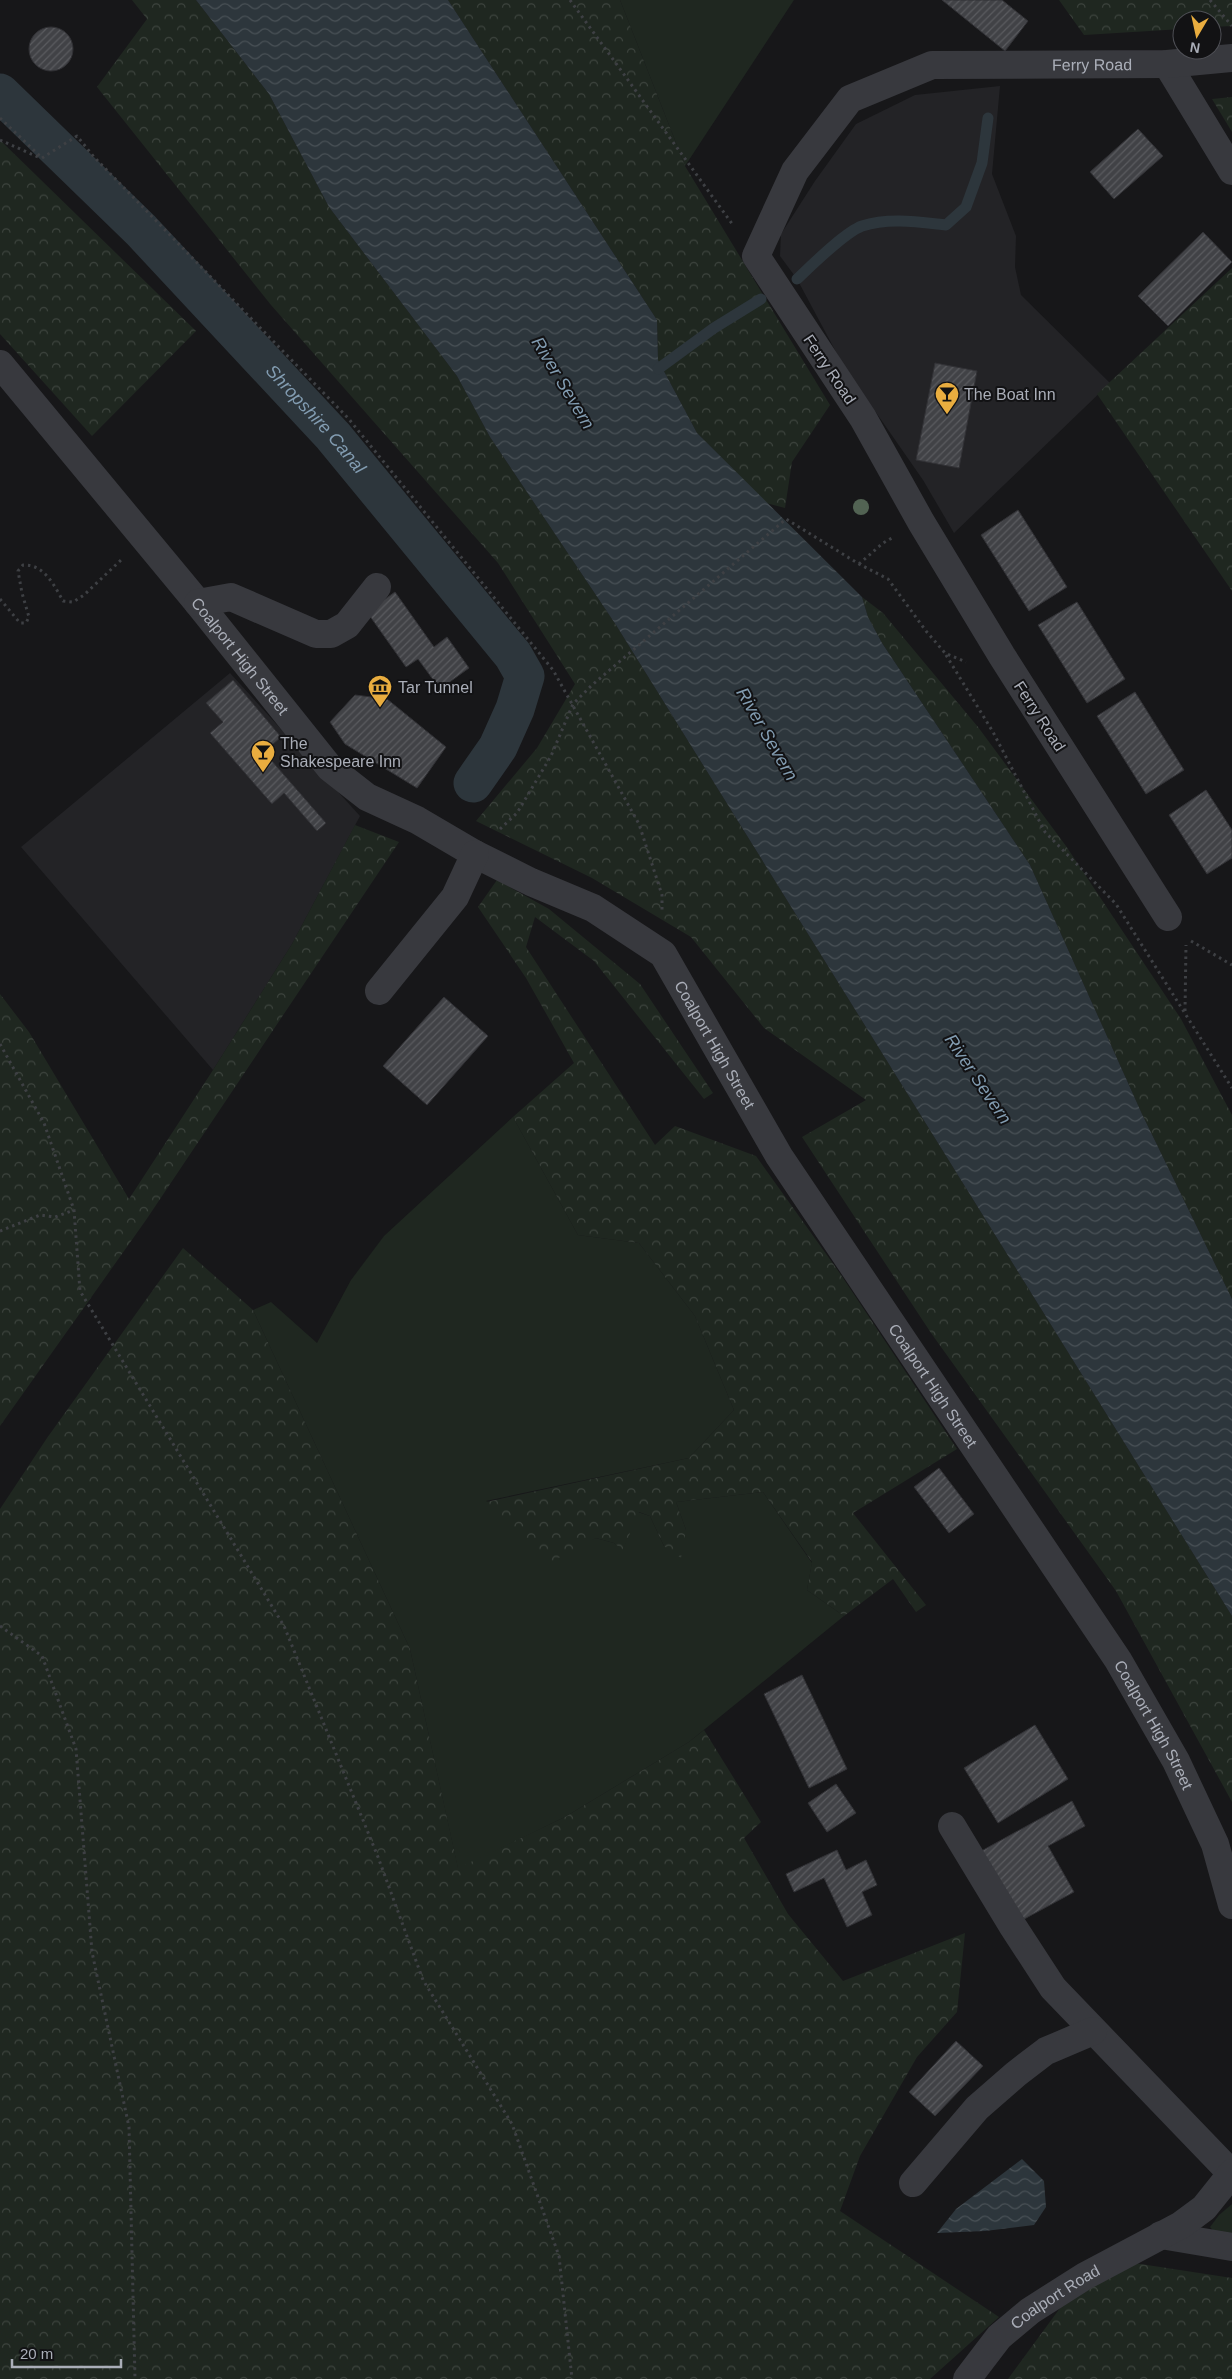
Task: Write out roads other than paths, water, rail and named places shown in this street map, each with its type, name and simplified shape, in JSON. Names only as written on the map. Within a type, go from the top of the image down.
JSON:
[{"type":"street","name":"Ferry Road","points":[[1168,917],[1002,656],[921,522],[863,418],[756,256],[794,171],[850,99],[932,65],[1167,64],[1232,58]]},
{"type":"street","points":[[1167,64],[1232,171]]},
{"type":"street","name":"Coalport High Street","points":[[0,364],[143,539],[198,603],[330,768],[367,797],[417,820],[475,854],[531,882],[594,908],[663,954],[779,1156],[1118,1660],[1180,1770],[1215,1844],[1232,1905]]},
{"type":"street","points":[[198,603],[231,597],[316,634],[331,634],[348,625],[377,587]]},
{"type":"street","points":[[379,991],[455,897],[475,854]]},
{"type":"street","points":[[952,1826],[1012,1925],[1054,1988],[1093,2031],[1232,2174],[1204,2208],[1161,2235]]},
{"type":"street","points":[[913,2183],[977,2108],[1016,2074],[1046,2051],[1093,2031]]},
{"type":"street","points":[[1161,2235],[1232,2247]]},
{"type":"street","name":"Coalport Road","points":[[967,2379],[999,2338],[1030,2311],[1085,2276],[1161,2235]]},
{"type":"water","name":"River Severn","points":[[196,0],[448,0],[657,320],[658,360],[697,433],[862,597],[868,617],[882,643],[1030,865],[1142,1114],[1232,1299],[1232,1616],[616,625],[490,437],[457,376],[329,207],[269,94]]},
{"type":"water","points":[[1022,2159],[1044,2181],[1046,2207],[1034,2225],[985,2231],[937,2233],[956,2209]]},
{"type":"waterway","name":"Shropshire Canal","points":[[0,93],[141,230],[333,436],[513,655],[525,676],[515,709],[498,747],[473,783]]},
{"type":"waterway","points":[[797,279],[838,242],[862,226],[893,221],[946,225],[966,207],[982,163],[988,118]]},
{"type":"waterway","points":[[658,369],[714,328],[761,299]]},
{"type":"place","name":"The Boat Inn","points":[[947,415]]},
{"type":"place","name":"Tar Tunnel","points":[[380,708]]},
{"type":"place","name":"The Shakespeare Inn","points":[[263,773]]}]
